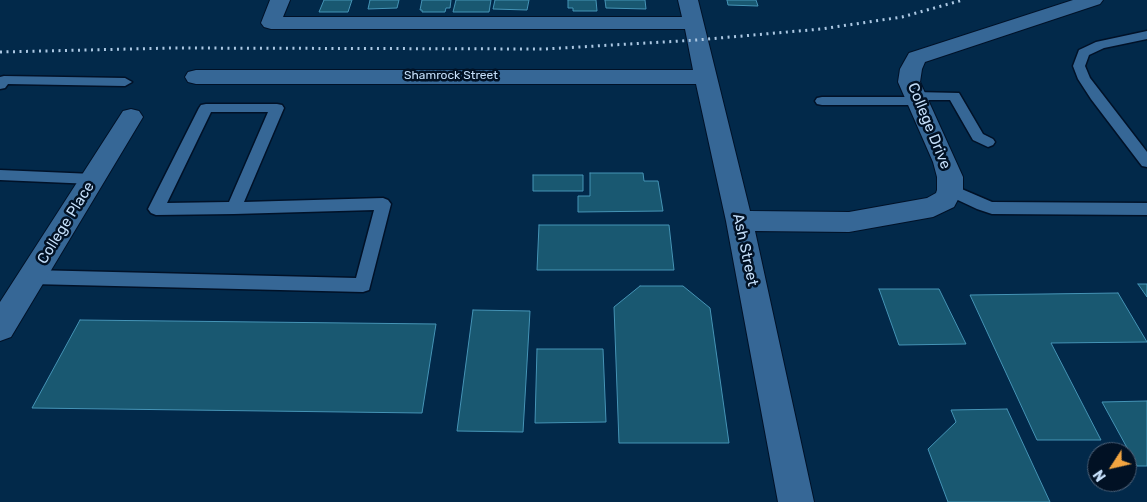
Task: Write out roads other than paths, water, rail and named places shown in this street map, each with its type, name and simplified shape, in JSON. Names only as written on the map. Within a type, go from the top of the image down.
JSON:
[{"type":"street","points":[[280,0],[270,23],[690,12]]},
{"type":"street","name":"College Drive","points":[[739,221],[849,222],[933,208],[945,200],[950,190],[950,177],[909,82],[910,69],[917,58],[1093,0]]},
{"type":"street","name":"Ash Street","points":[[690,12],[739,221],[796,502]]},
{"type":"street","name":"Shamrock Street","points":[[196,77],[706,77]]},
{"type":"street","name":"College Place","points":[[0,328],[131,117]]},
{"type":"lane","points":[[1147,35],[1100,44],[1083,53],[1079,66],[1084,79],[1096,96],[1147,162]]},
{"type":"lane","points":[[1,82],[126,82]]},
{"type":"lane","points":[[822,101],[954,96],[978,137],[988,142]]},
{"type":"lane","points":[[32,277],[362,285],[383,204],[234,208],[156,209],[206,108],[277,108],[234,208]]},
{"type":"lane","points":[[0,175],[93,180]]},
{"type":"lane","points":[[950,190],[992,208],[1147,209]]},
{"type":"railway","points":[[0,52],[174,48],[545,49],[697,40],[821,29],[902,17],[963,0]]}]
